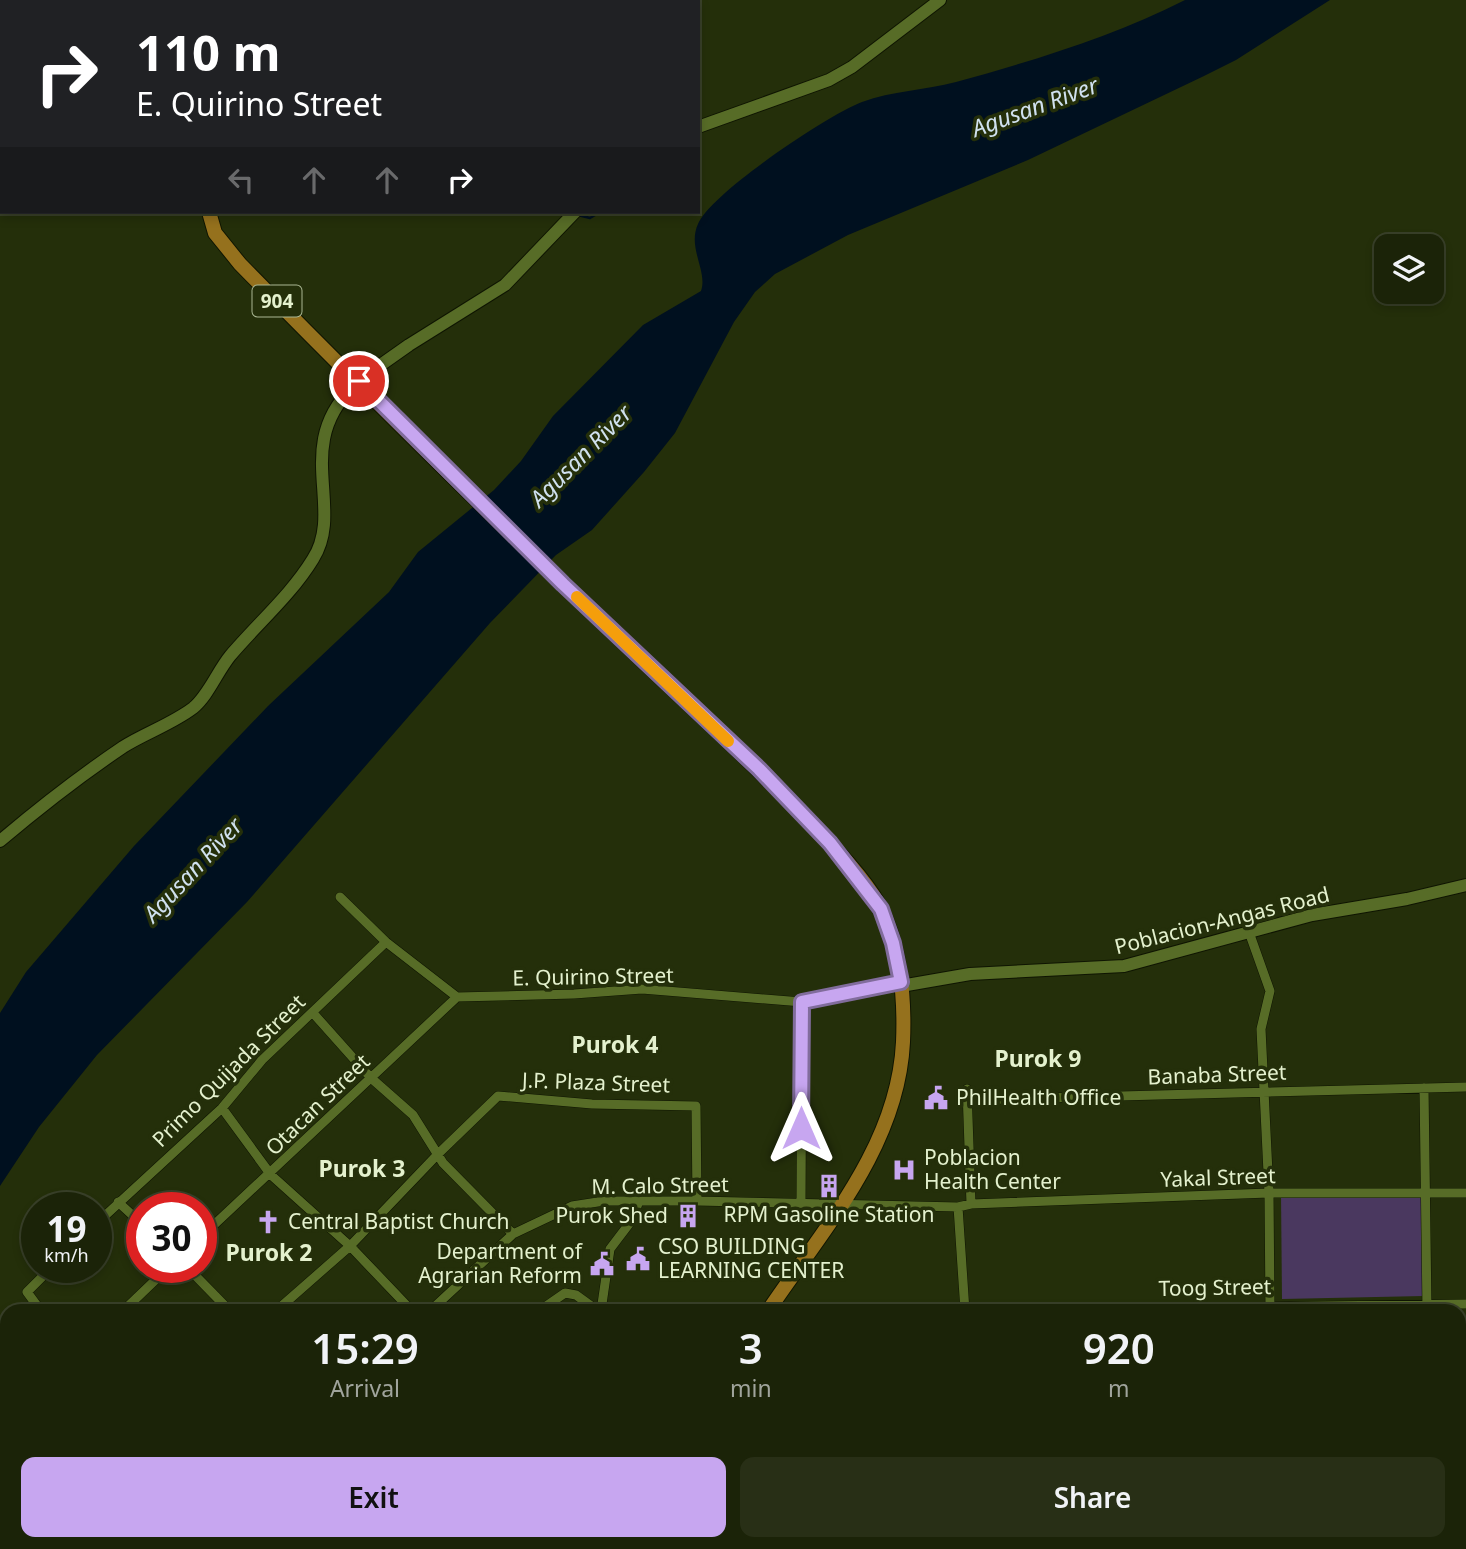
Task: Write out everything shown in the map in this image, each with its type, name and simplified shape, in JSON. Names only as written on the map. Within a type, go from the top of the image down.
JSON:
[{"type":"main road","name":"904","points":[[210,214],[215,233],[225,247],[563,584],[759,769],[830,843],[881,909],[893,943],[901,984],[903,1042],[895,1094],[874,1149],[843,1203],[773,1304]]},
{"type":"main road","points":[[344,366],[372,371],[374,396],[347,392],[344,366]]},
{"type":"street","points":[[700,126],[829,80],[852,67],[940,0]]},
{"type":"street","points":[[0,841],[37,810],[123,747],[194,707],[232,654],[314,558],[322,539],[324,514],[320,459],[333,416],[347,392],[408,345],[506,285],[573,214]]},
{"type":"street","name":"Poblacion-Angas Road","points":[[901,984],[970,974],[1124,967],[1312,915],[1407,899],[1466,885]]},
{"type":"street","points":[[340,897],[386,942],[457,997]]},
{"type":"street","points":[[1249,932],[1270,991],[1261,1029],[1269,1193],[1270,1304]]},
{"type":"street","name":"Primo Quijada Street","points":[[112,1208],[222,1108],[262,1060],[386,942]]},
{"type":"street","name":"E. Quirino Street","points":[[457,997],[574,995],[642,989],[802,1002],[901,984]]},
{"type":"street","name":"Otacan Street","points":[[217,1223],[457,997]]},
{"type":"street","points":[[801,1203],[802,1002]]},
{"type":"street","points":[[313,1013],[370,1078],[413,1115],[438,1154],[513,1234]]},
{"type":"street","name":"Banaba Street","points":[[968,1100],[1466,1087]]},
{"type":"street","points":[[1424,1088],[1427,1304]]},
{"type":"street","points":[[967,1089],[971,1204]]},
{"type":"street","name":"J.P. Plaza Street","points":[[284,1304],[350,1247],[438,1154],[498,1096],[592,1104],[696,1106],[696,1201]]},
{"type":"street","points":[[222,1108],[271,1174],[350,1247],[405,1304]]},
{"type":"street","name":"Yakal Street","points":[[958,1207],[971,1204],[1269,1193],[1466,1194]]},
{"type":"street","points":[[601,1304],[610,1248],[632,1220],[639,1201]]},
{"type":"street","name":"M. Calo Street","points":[[438,1304],[513,1234],[572,1206],[639,1201],[843,1203]]},
{"type":"street","points":[[118,1202],[126,1209]]},
{"type":"street","points":[[843,1203],[958,1207],[965,1304]]},
{"type":"street","points":[[36,1283],[27,1292],[36,1304]]},
{"type":"street","points":[[130,1304],[152,1283]]},
{"type":"street","points":[[203,1283],[223,1304]]},
{"type":"street","points":[[549,1304],[565,1293],[576,1295],[590,1304]]},
{"type":"shaded area","points":[[1281,1195],[1422,1195],[1424,1296],[1282,1299]]},
{"type":"water","name":"Agusan River","points":[[1185,0],[1330,0],[1236,60],[1204,76],[1028,160],[848,235],[775,274],[755,292],[734,322],[675,433],[644,472],[592,530],[556,555],[490,623],[247,902],[97,1055],[39,1127],[0,1186],[0,1013],[26,972],[134,846],[268,706],[389,592],[418,552],[494,490],[521,461],[553,416],[643,325],[701,291],[702,275],[695,233],[707,210],[772,156],[846,109],[885,95],[956,82],[1044,56],[1130,25]]},
{"type":"waterway","points":[[578,215],[590,218],[597,214]]},
{"type":"slow traffic","points":[[577,597],[728,741]]},
{"type":"place","name":"PhilHealth Office","points":[[936,1098]]},
{"type":"place","name":"Poblacion Health Center","points":[[904,1170]]},
{"type":"place","name":"RPM Gasoline Station","points":[[829,1186]]},
{"type":"place","name":"Purok Shed","points":[[688,1216]]},
{"type":"place","name":"Central Baptist Church","points":[[268,1222]]},
{"type":"place","name":"CSO BUILDING LEARNING CENTER","points":[[638,1259]]},
{"type":"place","name":"Department of Agrarian Reform","points":[[602,1264]]},
{"type":"district","name":"Purok 4","points":[[615,1045]]},
{"type":"district","name":"Purok 9","points":[[1038,1059]]},
{"type":"district","name":"Purok 3","points":[[362,1169]]},
{"type":"district","name":"Purok 2","points":[[269,1253]]},
{"type":"route","points":[[359,381],[563,584],[759,769],[830,843],[876,899],[887,922],[901,982],[802,1002],[801,1128]]}]
